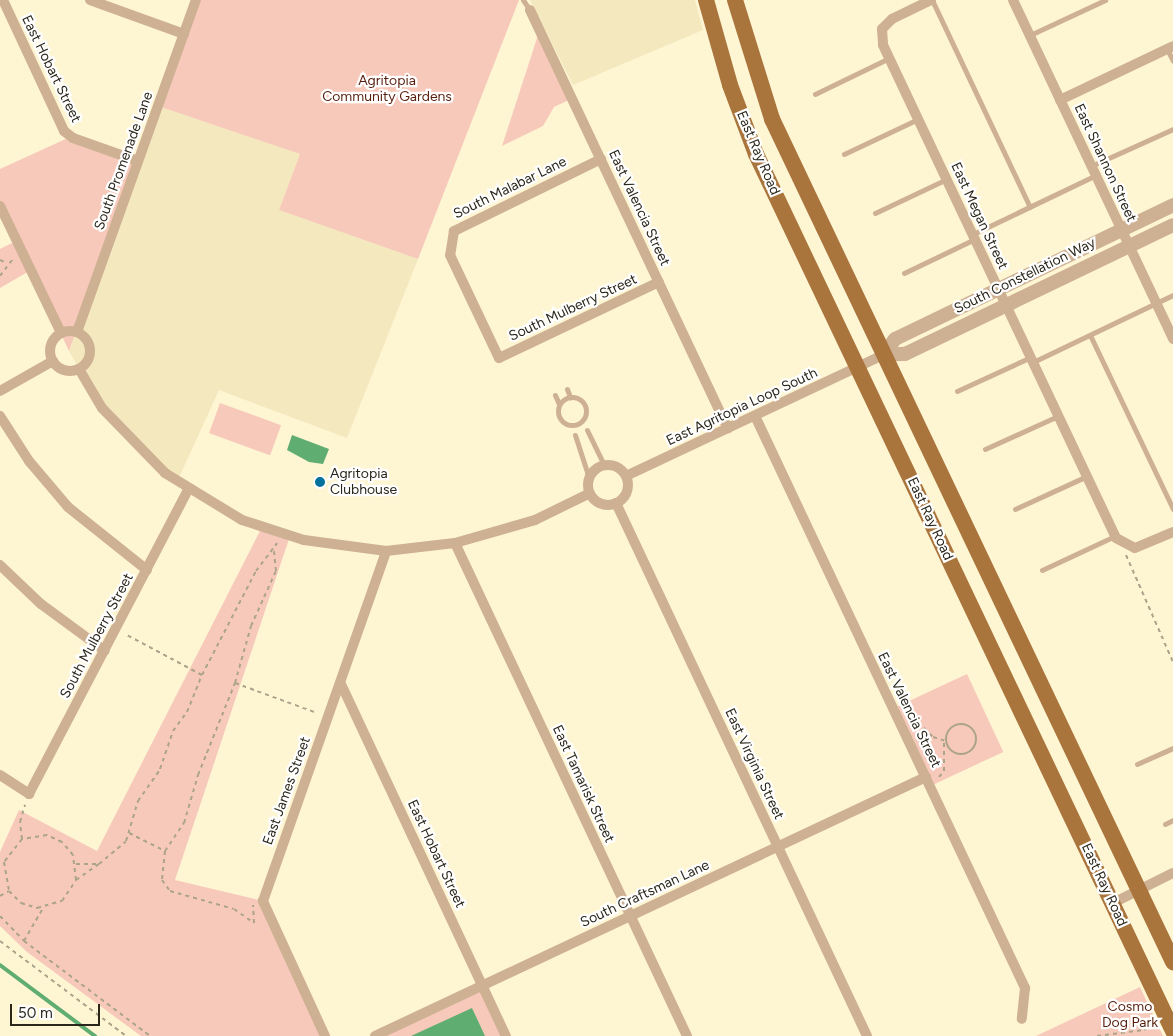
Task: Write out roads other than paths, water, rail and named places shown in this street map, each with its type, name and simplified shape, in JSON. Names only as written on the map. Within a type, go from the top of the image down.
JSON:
[{"type":"main road","name":"East Ray Road","points":[[706,0],[730,86],[756,154],[870,361],[1173,962]]},
{"type":"main road","name":"East Ray Road","points":[[735,0],[772,119],[870,361],[1113,903],[1170,1024]]},
{"type":"street","name":"East Hobart Street","points":[[2,0],[64,130],[73,138],[138,161]]},
{"type":"street","points":[[90,0],[184,34]]},
{"type":"street","name":"South Promenade Lane","points":[[77,332],[196,0]]},
{"type":"street","name":"East Megan Street","points":[[931,0],[884,27],[881,38],[890,58],[1115,536],[1126,547],[1139,548],[1173,533]]},
{"type":"street","name":"East Shannon Street","points":[[1013,0],[1173,338]]},
{"type":"street","name":"East Valencia Street","points":[[530,10],[728,428]]},
{"type":"street","points":[[1060,100],[1170,48]]},
{"type":"street","name":"South Malabar Lane","points":[[499,358],[450,255],[448,247],[459,226],[601,159]]},
{"type":"street","name":"South Constellation Way","points":[[870,361],[895,339],[1173,205]]},
{"type":"street","points":[[0,206],[61,333]]},
{"type":"street","name":"South Constellation Way","points":[[870,361],[905,354],[1173,225]]},
{"type":"street","name":"South Mulberry Street","points":[[499,358],[659,282]]},
{"type":"street","points":[[77,332],[90,346],[89,360],[79,369],[67,371],[53,361],[52,342],[61,333],[77,332]]},
{"type":"street","points":[[0,392],[53,361]]},
{"type":"street","name":"East Agritopia Loop South","points":[[626,476],[870,361]]},
{"type":"street","points":[[79,369],[122,431],[188,490],[242,520],[326,545],[386,551],[456,543],[535,520],[590,493]]},
{"type":"street","points":[[0,416],[68,507],[147,570]]},
{"type":"street","name":"East Valencia Street","points":[[755,416],[1025,988],[1022,1019]]},
{"type":"street","points":[[604,465],[617,467],[626,476],[628,489],[616,503],[598,502],[590,493],[589,478],[604,465]]},
{"type":"street","name":"South Mulberry Street","points":[[0,775],[29,794],[188,490]]},
{"type":"street","name":"East Virginia Street","points":[[616,503],[867,1036]]},
{"type":"street","name":"East Tamarisk Street","points":[[456,543],[686,1036]]},
{"type":"street","name":"East James Street","points":[[325,1036],[264,905],[386,551]]},
{"type":"street","points":[[0,565],[41,604],[105,651]]},
{"type":"street","name":"East Hobart Street","points":[[341,684],[506,1036]]},
{"type":"street","name":"South Craftsman Lane","points":[[375,1036],[778,846],[927,779]]},
{"type":"street","points":[[1113,903],[1173,873]]},
{"type":"lane","name":"East Valencia Street","points":[[524,0],[530,10]]},
{"type":"lane","points":[[931,0],[1030,206]]},
{"type":"lane","points":[[1030,36],[1105,0]]},
{"type":"lane","points":[[1170,48],[1173,61]]},
{"type":"lane","points":[[816,94],[890,58]]},
{"type":"lane","points":[[844,154],[918,119]]},
{"type":"lane","points":[[904,272],[974,237],[1094,170],[1173,129]]},
{"type":"lane","points":[[875,213],[947,179]]},
{"type":"lane","points":[[957,391],[1090,335],[1173,295]]},
{"type":"lane","points":[[1090,335],[1173,509]]},
{"type":"lane","points":[[567,389],[570,397],[585,406],[582,420],[604,465]]},
{"type":"lane","points":[[554,395],[559,404],[559,418],[572,425],[589,478]]},
{"type":"lane","points":[[559,404],[570,397]]},
{"type":"lane","points":[[985,449],[1058,416]]},
{"type":"lane","points":[[572,425],[582,420]]},
{"type":"lane","points":[[579,444],[590,438]]},
{"type":"lane","points":[[1015,509],[1087,476]]},
{"type":"lane","points":[[1042,570],[1115,536]]},
{"type":"lane","points":[[1137,764],[1173,748]]},
{"type":"lane","points":[[1165,824],[1173,820]]},
{"type":"waterway","points":[[0,965],[95,1036]]},
{"type":"place","name":"Agritopia Clubhouse","points":[[320,482]]},
{"type":"park label","name":"Agritopia Community Gardens","points":[[387,89]]},
{"type":"park label","name":"Cosmo Dog Park","points":[[1130,1016]]}]
